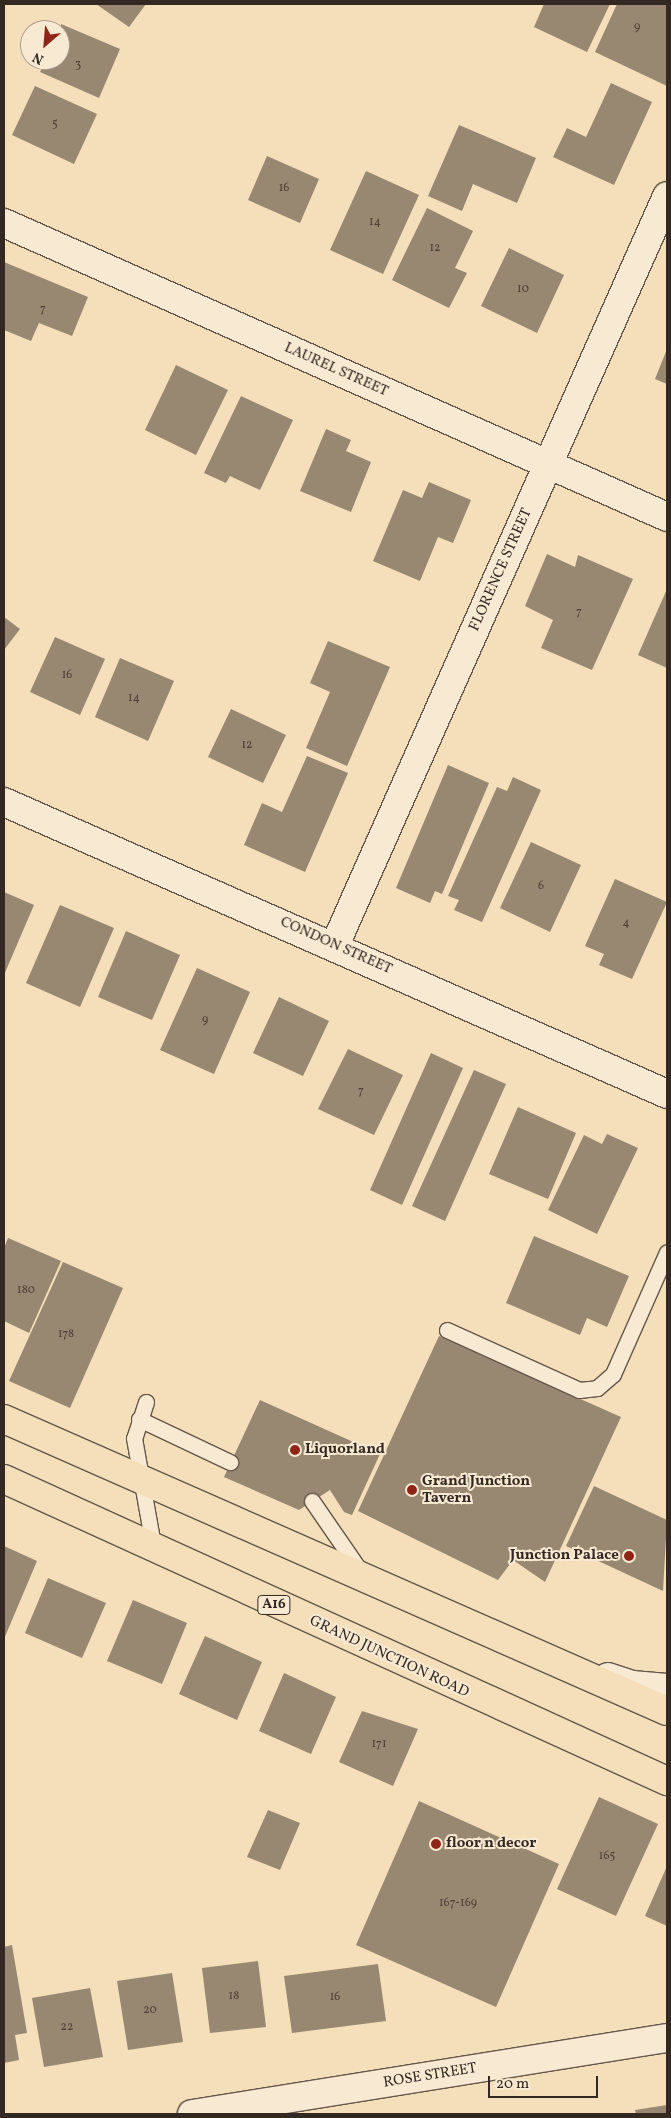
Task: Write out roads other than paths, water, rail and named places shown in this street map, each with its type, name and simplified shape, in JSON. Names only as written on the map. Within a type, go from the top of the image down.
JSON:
[{"type":"highway","points":[[4,1419],[493,1638],[667,1712]]},
{"type":"highway","name":"GRAND JUNCTION ROAD","points":[[4,1479],[154,1550],[667,1781]]},
{"type":"street","name":"FLORENCE STREET","points":[[335,945],[667,196]]},
{"type":"street","name":"LAUREL STREET","points":[[4,222],[667,517]]},
{"type":"street","name":"CONDON STREET","points":[[4,802],[335,945],[667,1094]]},
{"type":"street","points":[[493,1638],[632,1685],[667,1688]]},
{"type":"street","name":"ROSE STREET","points":[[192,2114],[283,2107],[667,2038]]},
{"type":"lane","points":[[447,1330],[579,1390],[596,1388],[613,1374],[667,1252]]},
{"type":"lane","points":[[146,1402],[134,1438],[154,1550]]},
{"type":"lane","points":[[139,1419],[230,1462]]},
{"type":"lane","points":[[312,1501],[367,1580]]},
{"type":"place","name":"Liquorland","points":[[295,1450]]},
{"type":"place","name":"Grand Junction Tavern","points":[[412,1490]]},
{"type":"place","name":"Junction Palace","points":[[629,1556]]},
{"type":"place","name":"floor n decor","points":[[436,1844]]}]
